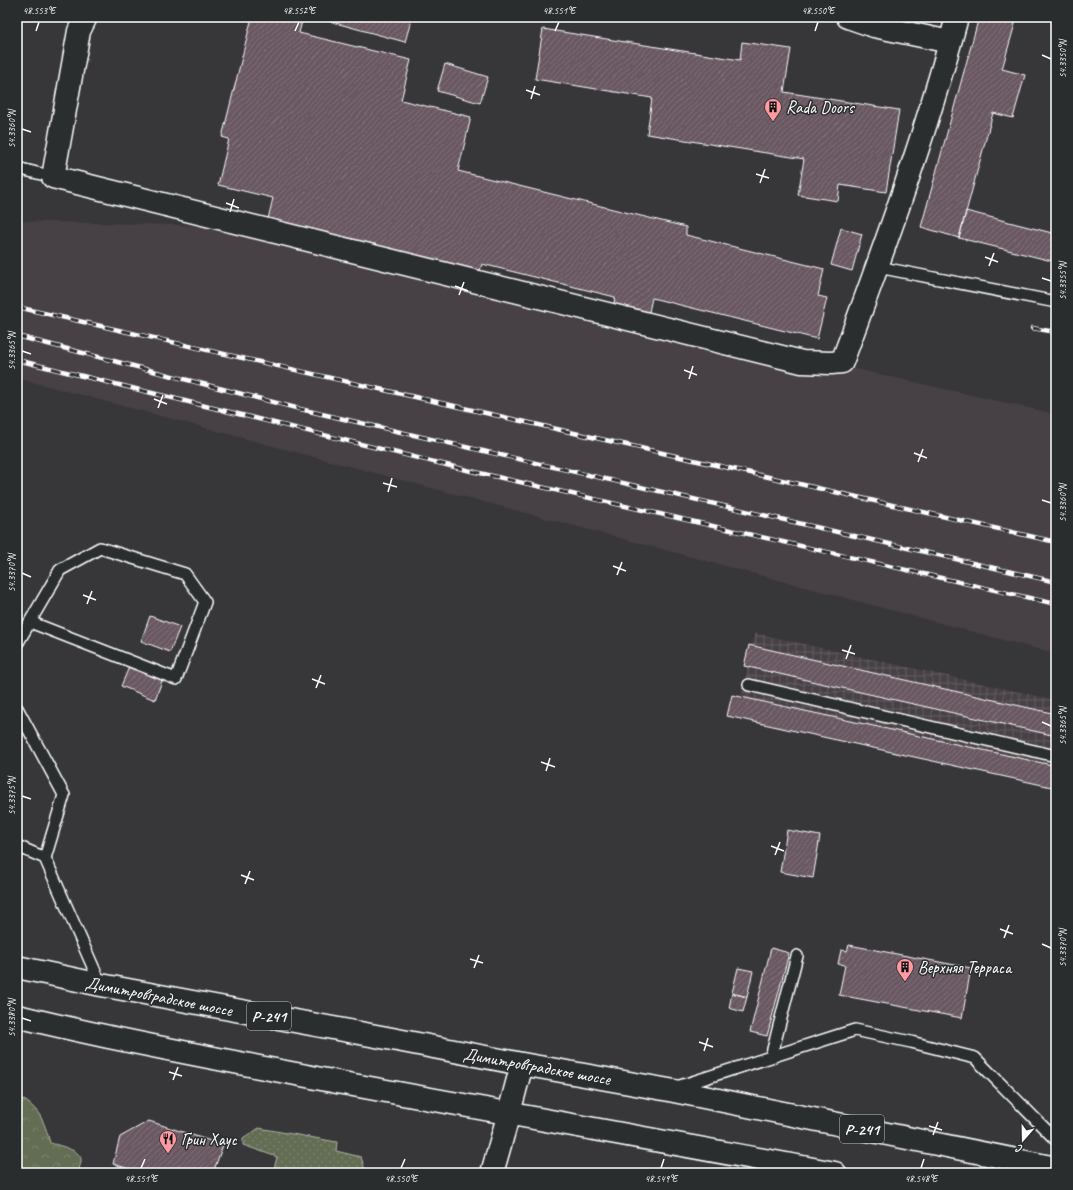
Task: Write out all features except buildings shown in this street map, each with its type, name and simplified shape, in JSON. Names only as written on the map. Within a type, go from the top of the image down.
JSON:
[{"type":"main road","points":[[86,17],[78,31],[53,176],[802,362],[831,363],[842,362],[878,267],[933,100],[957,17]]},
{"type":"main road","points":[[848,17],[874,26],[950,42]]},
{"type":"main road","name":"Димитровградское шоссе","points":[[17,967],[101,986],[669,1090],[1056,1168]]},
{"type":"main road","points":[[17,1016],[76,1030],[224,1060],[835,1173]]},
{"type":"main road","points":[[492,1173],[522,1064]]},
{"type":"lane","points":[[17,168],[53,176]]},
{"type":"lane","points":[[878,267],[1056,302]]},
{"type":"lane","points":[[17,644],[60,570],[100,548],[185,574],[205,602],[176,679],[30,622]]},
{"type":"lane","points":[[749,685],[1056,756]]},
{"type":"lane","points":[[17,708],[64,795],[45,858],[101,986]]},
{"type":"lane","points":[[17,846],[45,858]]},
{"type":"lane","points":[[771,1057],[797,956]]},
{"type":"lane","points":[[669,1090],[855,1030],[975,1058],[1056,1140]]},
{"type":"shaded area","points":[[17,221],[219,226],[1056,414],[1056,654],[17,378]]},
{"type":"shaded area","points":[[755,633],[1056,700],[1056,786],[737,715]]},
{"type":"green space","points":[[17,1096],[31,1105],[40,1115],[50,1143],[68,1148],[77,1153],[81,1159],[79,1168],[80,1171],[96,1173],[17,1173]]},
{"type":"green space","points":[[259,1128],[337,1142],[336,1151],[361,1157],[366,1173],[273,1173],[277,1157],[243,1145],[243,1139]]},
{"type":"railway","points":[[17,307],[1056,542]]},
{"type":"railway","points":[[1032,328],[1056,332]]},
{"type":"railway","points":[[17,336],[300,409],[1056,582]]},
{"type":"railway","points":[[17,360],[471,471],[1056,604]]},
{"type":"place","name":"Rada Doors","points":[[773,122]]},
{"type":"place","name":"Верхняя Терраса","points":[[905,982]]},
{"type":"place","name":"Грин Хаус","points":[[168,1154]]}]
